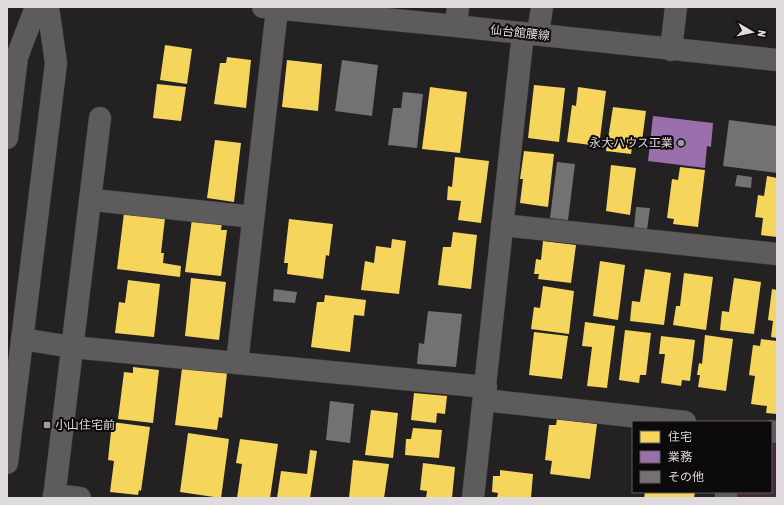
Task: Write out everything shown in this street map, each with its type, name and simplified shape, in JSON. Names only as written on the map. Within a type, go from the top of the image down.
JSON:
[{"type":"street","points":[[7,138],[17,57],[36,7]]},
{"type":"street","points":[[7,463],[56,63],[48,7]]},
{"type":"street","points":[[473,498],[502,225],[531,34],[542,7]]},
{"type":"street","points":[[671,50],[676,7]]},
{"type":"street","points":[[237,363],[253,217],[270,8]]},
{"type":"street","name":"仙台館腰線","points":[[270,8],[457,16],[531,34],[777,60]]},
{"type":"street","points":[[80,498],[54,496],[100,118]]},
{"type":"street","points":[[103,201],[253,217]]},
{"type":"street","points":[[502,225],[777,254]]},
{"type":"street","points":[[22,340],[237,363],[485,393],[678,421]]},
{"type":"shaded area","points":[[772,443],[777,444],[777,498],[734,498],[734,493],[772,493]]},
{"type":"building: 住宅","points":[[165,45],[192,49],[187,84],[160,80]]},
{"type":"building: 住宅","points":[[227,57],[251,60],[246,108],[214,104],[220,63],[226,63]]},
{"type":"building: 住宅","points":[[287,60],[322,64],[318,111],[282,107]]},
{"type":"building: 住宅","points":[[157,84],[186,87],[181,121],[153,118]]},
{"type":"building: 住宅","points":[[534,85],[565,88],[559,142],[528,138]]},
{"type":"building: 住宅","points":[[430,87],[467,92],[460,153],[422,149]]},
{"type":"building: 住宅","points":[[578,87],[606,91],[599,146],[567,142],[572,105],[576,106]]},
{"type":"building: 住宅","points":[[613,107],[646,111],[642,141],[633,140],[631,154],[606,151]]},
{"type":"building: 住宅","points":[[215,140],[241,143],[234,202],[207,198]]},
{"type":"building: 住宅","points":[[524,151],[554,154],[548,207],[520,203],[523,179],[520,179]]},
{"type":"building: 住宅","points":[[455,157],[489,161],[481,223],[458,220],[461,201],[447,200],[448,186],[452,187]]},
{"type":"building: 住宅","points":[[611,165],[636,168],[630,215],[606,211]]},
{"type":"building: 住宅","points":[[680,167],[705,170],[698,227],[673,224],[674,219],[667,218],[672,179],[678,180]]},
{"type":"building: 住宅","points":[[767,176],[777,178],[777,237],[761,235],[763,218],[755,217],[758,195],[764,196]]},
{"type":"building: 住宅","points":[[124,213],[165,218],[161,253],[164,253],[163,263],[181,266],[180,277],[117,269]]},
{"type":"building: 住宅","points":[[192,219],[222,223],[221,230],[227,230],[221,276],[185,272]]},
{"type":"building: 住宅","points":[[289,219],[333,224],[329,256],[326,255],[323,279],[287,274],[288,263],[284,263]]},
{"type":"building: 住宅","points":[[453,232],[477,235],[471,289],[438,285],[443,247],[451,247]]},
{"type":"building: 住宅","points":[[392,239],[406,241],[399,294],[361,290],[365,261],[374,263],[376,246],[391,248]]},
{"type":"building: 住宅","points":[[543,241],[576,245],[571,283],[538,279],[539,274],[534,274],[536,259],[541,260]]},
{"type":"building: 住宅","points":[[600,261],[625,265],[618,320],[593,316]]},
{"type":"building: 住宅","points":[[645,269],[671,273],[664,325],[630,321],[632,301],[640,302]]},
{"type":"building: 住宅","points":[[684,273],[713,277],[706,330],[673,325],[676,306],[680,306]]},
{"type":"building: 住宅","points":[[191,278],[226,282],[219,340],[185,336]]},
{"type":"building: 住宅","points":[[734,278],[761,282],[754,334],[720,330],[722,311],[729,312]]},
{"type":"building: 住宅","points":[[128,280],[160,284],[154,337],[115,333],[119,302],[125,303]]},
{"type":"building: 住宅","points":[[543,286],[574,291],[569,334],[531,329],[534,307],[540,308]]},
{"type":"building: 住宅","points":[[772,289],[777,290],[777,338],[771,337],[773,321],[768,320]]},
{"type":"building: 住宅","points":[[325,295],[366,300],[364,316],[354,315],[350,352],[311,347],[317,302],[324,302]]},
{"type":"building: 住宅","points":[[585,322],[615,326],[607,388],[587,386],[592,347],[582,346]]},
{"type":"building: 住宅","points":[[625,330],[651,333],[646,375],[640,375],[639,383],[619,380]]},
{"type":"building: 住宅","points":[[534,332],[568,336],[562,379],[529,375]]},
{"type":"building: 住宅","points":[[705,335],[733,339],[726,391],[698,387],[700,375],[697,375],[699,363],[702,364]]},
{"type":"building: 住宅","points":[[661,336],[695,340],[690,381],[682,380],[681,386],[661,383],[665,354],[659,354]]},
{"type":"building: 住宅","points":[[761,339],[777,341],[777,414],[766,413],[767,406],[751,404],[755,376],[749,375],[753,345],[760,346]]},
{"type":"building: 住宅","points":[[133,367],[159,370],[153,423],[118,419],[124,372],[133,373]]},
{"type":"building: 住宅","points":[[182,368],[227,373],[222,418],[219,417],[217,430],[175,425]]},
{"type":"building: 住宅","points":[[414,393],[447,396],[445,414],[437,413],[436,423],[411,420]]},
{"type":"building: 住宅","points":[[371,410],[398,413],[393,458],[365,455]]},
{"type":"building: 住宅","points":[[557,419],[597,424],[590,479],[550,474],[552,461],[545,460],[549,425],[556,425]]},
{"type":"building: 住宅","points":[[112,422],[150,427],[141,491],[139,490],[138,495],[110,492],[114,461],[108,460]]},
{"type":"building: 住宅","points":[[413,428],[442,430],[439,458],[405,455],[406,439],[411,439]]},
{"type":"building: 住宅","points":[[188,433],[229,439],[221,498],[180,492]]},
{"type":"building: 住宅","points":[[240,439],[278,444],[270,498],[237,498],[242,464],[236,463]]},
{"type":"building: 住宅","points":[[310,450],[317,451],[310,498],[277,498],[281,471],[307,474]]},
{"type":"building: 住宅","points":[[353,460],[389,464],[384,498],[349,498]]},
{"type":"building: 住宅","points":[[423,463],[455,467],[452,498],[426,498],[427,491],[420,490]]},
{"type":"building: 住宅","points":[[500,470],[533,474],[531,498],[497,498],[498,493],[492,492],[493,476],[500,476]]},
{"type":"building: 住宅","points":[[645,493],[695,493],[694,498],[644,498]]},
{"type":"building: 業務","points":[[653,116],[713,123],[711,147],[707,146],[705,168],[648,161]]},
{"type":"building: その他","points":[[342,60],[378,65],[372,116],[335,111]]},
{"type":"building: その他","points":[[403,92],[423,94],[417,148],[388,145],[393,108],[401,108]]},
{"type":"building: その他","points":[[729,120],[777,126],[777,173],[723,166]]},
{"type":"building: その他","points":[[557,162],[575,164],[568,220],[550,218]]},
{"type":"building: その他","points":[[737,175],[752,177],[751,188],[735,186]]},
{"type":"building: その他","points":[[636,207],[650,208],[647,230],[634,229]]},
{"type":"building: その他","points":[[274,289],[297,292],[295,303],[273,301]]},
{"type":"building: その他","points":[[428,311],[462,314],[456,367],[417,364],[419,343],[424,344]]},
{"type":"building: その他","points":[[330,401],[354,404],[350,443],[326,440]]},
{"type":"place","name":"永大ハウス工業","points":[[681,143]]},
{"type":"place","name":"小山住宅前","points":[[47,425]]}]
